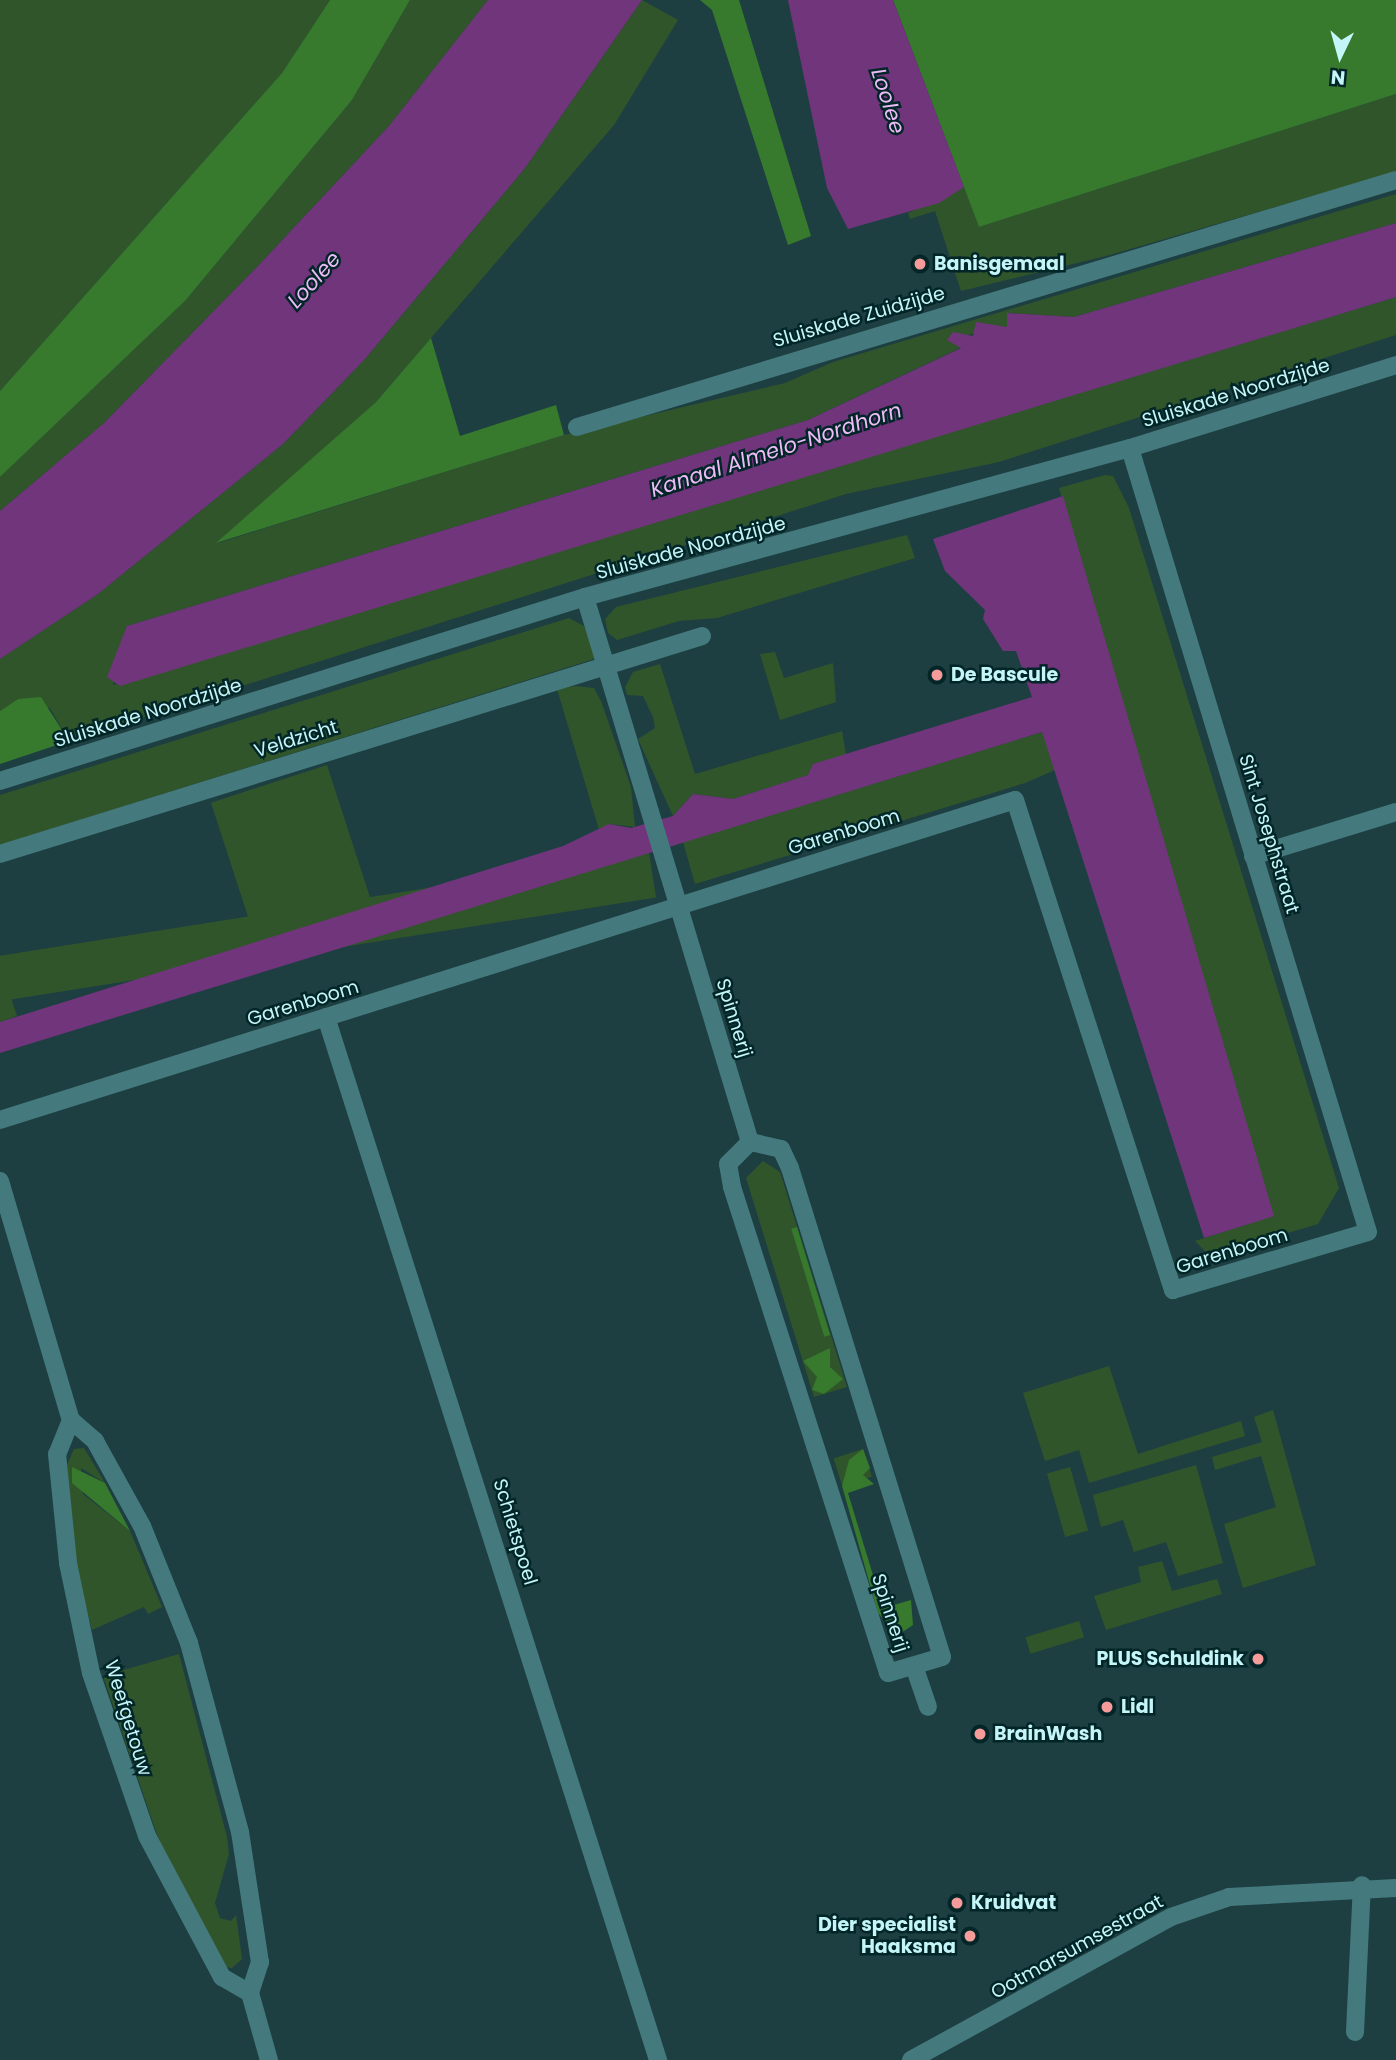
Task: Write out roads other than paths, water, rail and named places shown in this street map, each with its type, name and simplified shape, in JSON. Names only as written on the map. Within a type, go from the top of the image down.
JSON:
[{"type":"street","name":"Sluiskade Zuidzijde","points":[[577,426],[799,356],[1396,180]]},
{"type":"street","name":"Sluiskade Noordzijde","points":[[0,781],[585,597],[1130,448],[1396,365]]},
{"type":"street","name":"Sint Josephstraat","points":[[1130,448],[1368,1232]]},
{"type":"street","points":[[585,597],[678,906]]},
{"type":"street","name":"Veldzicht","points":[[0,854],[606,663],[702,636]]},
{"type":"street","name":"Garenboom","points":[[0,1120],[1015,800],[1173,1290],[1368,1232]]},
{"type":"street","points":[[1253,856],[1396,812]]},
{"type":"street","name":"Spinnerij","points":[[678,906],[750,1142]]},
{"type":"street","name":"Schietspoel","points":[[326,1017],[658,2060]]},
{"type":"street","name":"Spinnerij","points":[[750,1142],[781,1149],[790,1168],[942,1657],[888,1673],[732,1187],[728,1164],[750,1142]]},
{"type":"street","points":[[0,1181],[71,1420],[96,1441],[142,1526],[189,1643],[221,1749],[246,1868],[260,1962],[250,1993],[269,2060]]},
{"type":"street","name":"Weefgetouw","points":[[71,1420],[57,1454],[68,1563],[83,1646],[118,1763],[188,1922],[222,1977],[250,1993]]},
{"type":"street","points":[[914,1666],[928,1707]]},
{"type":"street","points":[[1354,2032],[1362,1885]]},
{"type":"street","name":"Ootmarsumsestraat","points":[[911,2060],[1171,1917],[1229,1898],[1362,1885],[1396,1888]]},
{"type":"water","name":"Loolee","points":[[488,0],[642,0],[525,168],[365,359],[283,444],[98,594],[0,659],[0,511],[104,423],[257,267],[389,126]]},
{"type":"water","name":"Loolee","points":[[788,0],[893,0],[964,187],[939,203],[848,229],[827,188]]},
{"type":"water","name":"Kanaal Almelo-Nordhorn","points":[[1396,223],[1396,297],[120,686],[107,677],[127,626],[808,420],[961,348],[947,340],[953,332],[973,336],[976,322],[1007,327],[1007,313],[1074,317]]},
{"type":"water","points":[[1063,496],[1274,1216],[1204,1238],[1042,732],[0,1053],[0,1022],[563,846],[609,824],[631,828],[673,816],[693,794],[733,799],[808,775],[813,764],[1032,697],[1016,651],[1003,651],[983,619],[985,610],[945,571],[933,539]]},
{"type":"place","name":"Banisgemaal","points":[[920,264]]},
{"type":"place","name":"De Bascule","points":[[937,675]]},
{"type":"place","name":"PLUS Schuldink","points":[[1258,1659]]},
{"type":"place","name":"Lidl","points":[[1107,1707]]},
{"type":"place","name":"BrainWash","points":[[980,1734]]},
{"type":"place","name":"Kruidvat","points":[[957,1903]]},
{"type":"place","name":"Dier specialist Haaksma","points":[[970,1936]]}]
